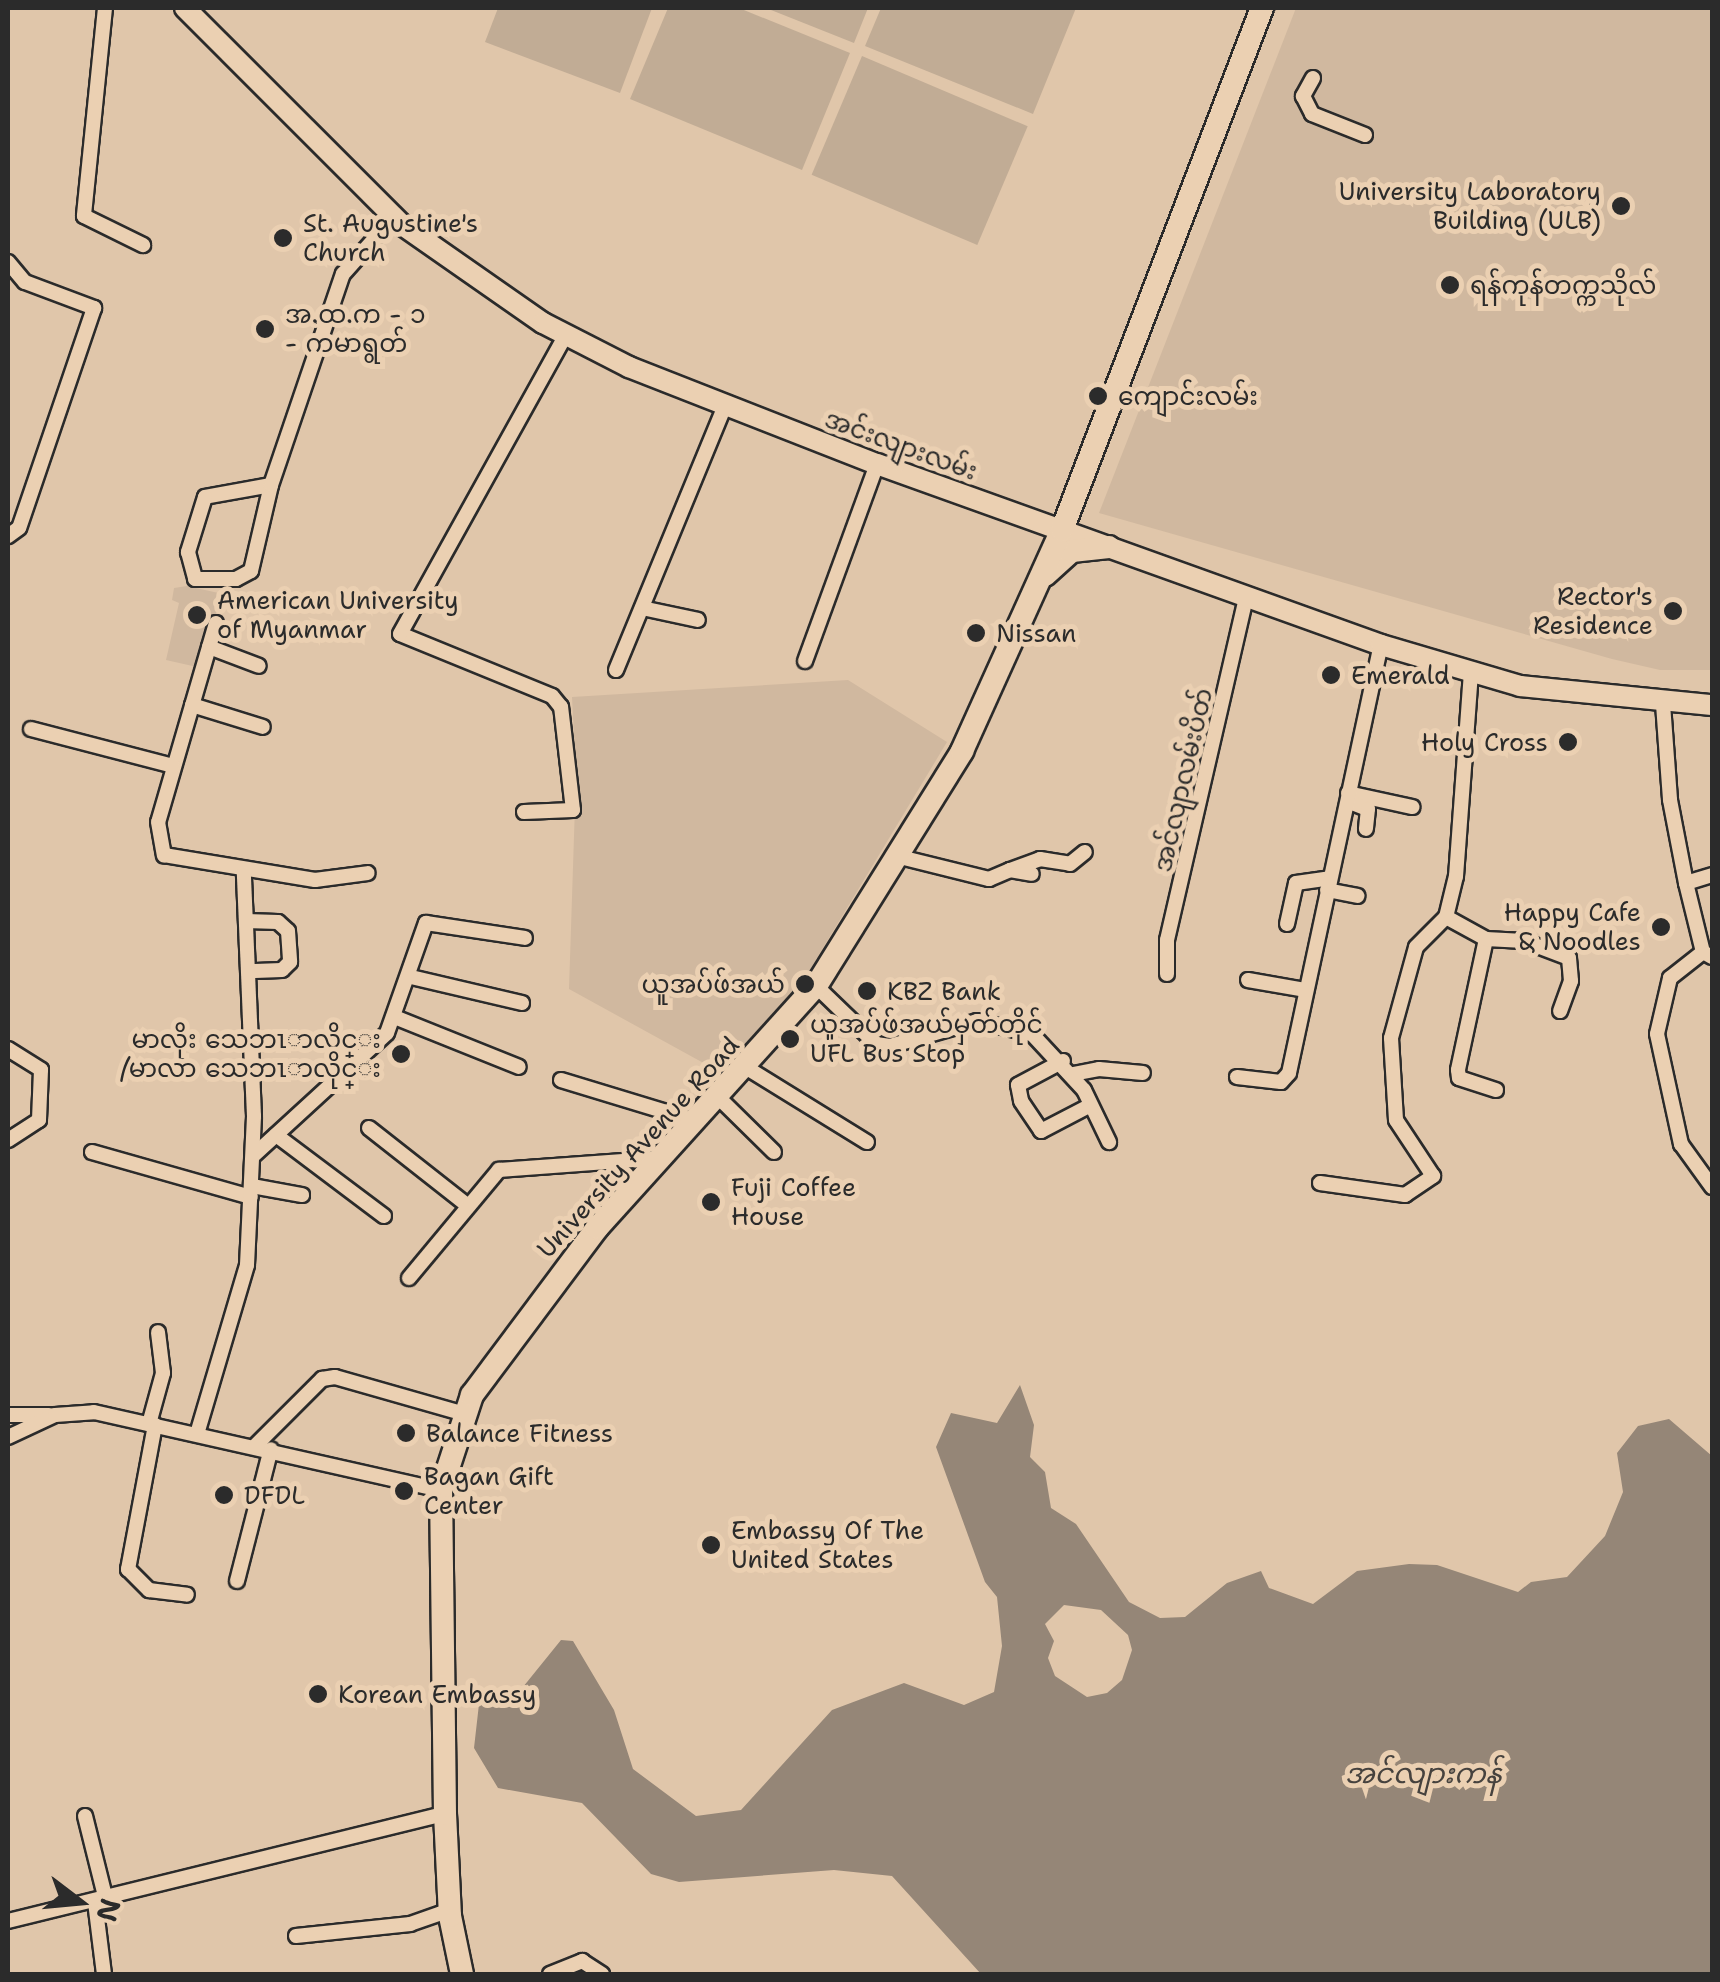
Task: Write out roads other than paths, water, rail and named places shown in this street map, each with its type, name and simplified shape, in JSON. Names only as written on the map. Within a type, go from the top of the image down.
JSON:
[{"type":"main road","name":"အင်းလျားလမ်း","points":[[185,8],[394,217],[464,273],[566,335],[725,405],[877,464],[1381,644],[1520,686],[1663,704],[1712,706]]},
{"type":"main road","name":"University Avenue Road","points":[[462,1974],[450,1910],[444,1814],[442,1490],[465,1414],[505,1345],[662,1158],[747,1068],[816,986],[900,857],[989,699],[1062,530],[1262,8]]},
{"type":"main road","points":[[1039,581],[1072,552],[1110,547]]},
{"type":"street","points":[[105,8],[84,216],[143,245]]},
{"type":"street","points":[[1313,78],[1304,96],[1312,114],[1365,135]]},
{"type":"street","points":[[271,485],[205,496],[188,552],[196,579],[236,580],[251,571],[271,485],[343,274],[394,217]]},
{"type":"street","points":[[8,262],[25,282],[94,308],[19,528],[8,536]]},
{"type":"street","points":[[524,812],[573,810],[561,706],[552,696],[400,634],[566,335]]},
{"type":"street","points":[[616,670],[725,405]]},
{"type":"street","points":[[804,661],[877,464]]},
{"type":"street","name":"အင်လျာလမ်းပိတ်","points":[[1167,974],[1168,940],[1246,597]]},
{"type":"street","points":[[642,608],[698,620]]},
{"type":"street","points":[[216,623],[158,822],[164,855],[244,873],[315,880],[368,873]]},
{"type":"street","points":[[1237,1077],[1281,1082],[1289,1073],[1381,644]]},
{"type":"street","points":[[209,647],[259,666]]},
{"type":"street","points":[[1320,1183],[1406,1195],[1433,1176],[1396,1120],[1391,1038],[1416,947],[1446,916],[1456,876],[1470,672]]},
{"type":"street","points":[[1663,704],[1670,800],[1686,882],[1708,954],[1670,978],[1657,1034],[1680,1144],[1712,1186]]},
{"type":"street","points":[[192,705],[263,727]]},
{"type":"street","points":[[31,729],[173,766]]},
{"type":"street","points":[[1348,798],[1412,807]]},
{"type":"street","points":[[1348,798],[1368,809],[1366,830]]},
{"type":"street","points":[[900,857],[989,879],[1040,859],[1070,864],[1086,852]]},
{"type":"street","points":[[1010,870],[1032,874]]},
{"type":"street","points":[[198,1434],[248,1265],[254,1155],[244,873]]},
{"type":"street","points":[[1686,882],[1712,875]]},
{"type":"street","points":[[1287,924],[1296,883],[1328,884],[1356,896]]},
{"type":"street","points":[[1446,916],[1486,939],[1524,941],[1569,958],[1571,981],[1560,1011]]},
{"type":"street","points":[[254,1155],[368,1055],[397,1018],[430,920],[525,938]]},
{"type":"street","points":[[246,921],[278,922],[288,932],[290,962],[282,970],[248,971]]},
{"type":"street","points":[[1486,939],[1458,1070],[1468,1083],[1496,1090]]},
{"type":"street","points":[[411,976],[522,1003]]},
{"type":"street","points":[[1248,980],[1306,990]]},
{"type":"street","points":[[816,986],[876,1044],[890,1046],[977,1021],[1032,1034],[1073,1074],[1108,1142]]},
{"type":"street","points":[[397,1018],[519,1067]]},
{"type":"street","points":[[8,1050],[41,1070],[39,1120],[8,1140]]},
{"type":"street","points":[[1063,1061],[1018,1085],[1021,1101],[1041,1131],[1091,1105]]},
{"type":"street","points":[[747,1068],[867,1142]]},
{"type":"street","points":[[1073,1074],[1099,1068],[1143,1074]]},
{"type":"street","points":[[561,1080],[696,1122]]},
{"type":"street","points":[[718,1098],[774,1152]]},
{"type":"street","points":[[370,1128],[467,1205]]},
{"type":"street","points":[[276,1135],[384,1216]]},
{"type":"street","points":[[92,1152],[252,1192],[302,1195]]},
{"type":"street","points":[[409,1278],[498,1170],[514,1165],[662,1158]]},
{"type":"street","points":[[158,1332],[163,1373],[128,1569],[148,1590],[187,1595]]},
{"type":"street","points":[[237,1581],[263,1448],[322,1379],[335,1377],[465,1414]]},
{"type":"street","points":[[8,1415],[94,1412],[442,1490]]},
{"type":"street","points":[[8,1438],[55,1415]]},
{"type":"street","points":[[8,1921],[444,1814]]},
{"type":"street","points":[[85,1816],[101,1901],[104,1974]]},
{"type":"street","points":[[296,1936],[410,1924],[450,1910]]},
{"type":"street","points":[[550,1974],[582,1961],[602,1974]]},
{"type":"water","name":"အင်လျားကန်","points":[[1020,1385],[1034,1425],[1030,1457],[1045,1472],[1051,1508],[1076,1524],[1129,1602],[1160,1618],[1185,1617],[1227,1583],[1261,1571],[1269,1588],[1313,1604],[1357,1571],[1409,1564],[1437,1565],[1518,1592],[1531,1582],[1567,1577],[1605,1536],[1623,1492],[1617,1453],[1638,1426],[1669,1419],[1712,1456],[1712,1974],[981,1974],[892,1876],[834,1870],[679,1882],[651,1874],[582,1803],[498,1788],[474,1748],[479,1704],[523,1687],[561,1640],[573,1641],[614,1710],[633,1769],[696,1816],[741,1810],[832,1710],[904,1683],[964,1705],[994,1692],[1002,1646],[997,1597],[985,1582],[936,1447],[951,1413],[997,1423]],"holes":[[[1064,1605],[1101,1610],[1128,1635],[1132,1650],[1122,1680],[1107,1693],[1087,1697],[1055,1676],[1048,1658],[1054,1641],[1045,1624]]]},
{"type":"place","name":"University Laboratory Building (ULB)","points":[[1621,206]]},
{"type":"place","name":"St. Augustine's Church","points":[[283,238]]},
{"type":"place","name":"ရန်ကုန်တက္ကသိုလ်","points":[[1450,285]]},
{"type":"place","name":"အ.ထ.က - ၁ - ကမာရွတ်","points":[[265,329]]},
{"type":"place","name":"ကျောင်းလမ်း","points":[[1098,396]]},
{"type":"place","name":"Rector's Residence","points":[[1673,611]]},
{"type":"place","name":"American University of Myanmar","points":[[197,615]]},
{"type":"place","name":"Nissan","points":[[976,633]]},
{"type":"place","name":"Emerald","points":[[1331,675]]},
{"type":"place","name":"Holy Cross","points":[[1568,742]]},
{"type":"place","name":"Happy Cafe & Noodles","points":[[1661,927]]},
{"type":"place","name":"ယူအပ်ဖ်အယ်","points":[[805,984]]},
{"type":"place","name":"KBZ Bank","points":[[867,991]]},
{"type":"place","name":"ယူအပ်ဖ်အယ်မှတ်တိုင် UFL Bus Stop","points":[[790,1039]]},
{"type":"place","name":"မာလိုး သေဘၤာလိုင္း /မာလာ သေဘၤာလိုင္း","points":[[401,1054]]},
{"type":"place","name":"Fuji Coffee House","points":[[711,1202]]},
{"type":"place","name":"Balance Fitness","points":[[406,1433]]},
{"type":"place","name":"Bagan Gift Center","points":[[404,1491]]},
{"type":"place","name":"DFDL","points":[[224,1495]]},
{"type":"place","name":"Embassy Of The United States","points":[[711,1545]]},
{"type":"place","name":"Korean Embassy","points":[[318,1694]]}]
